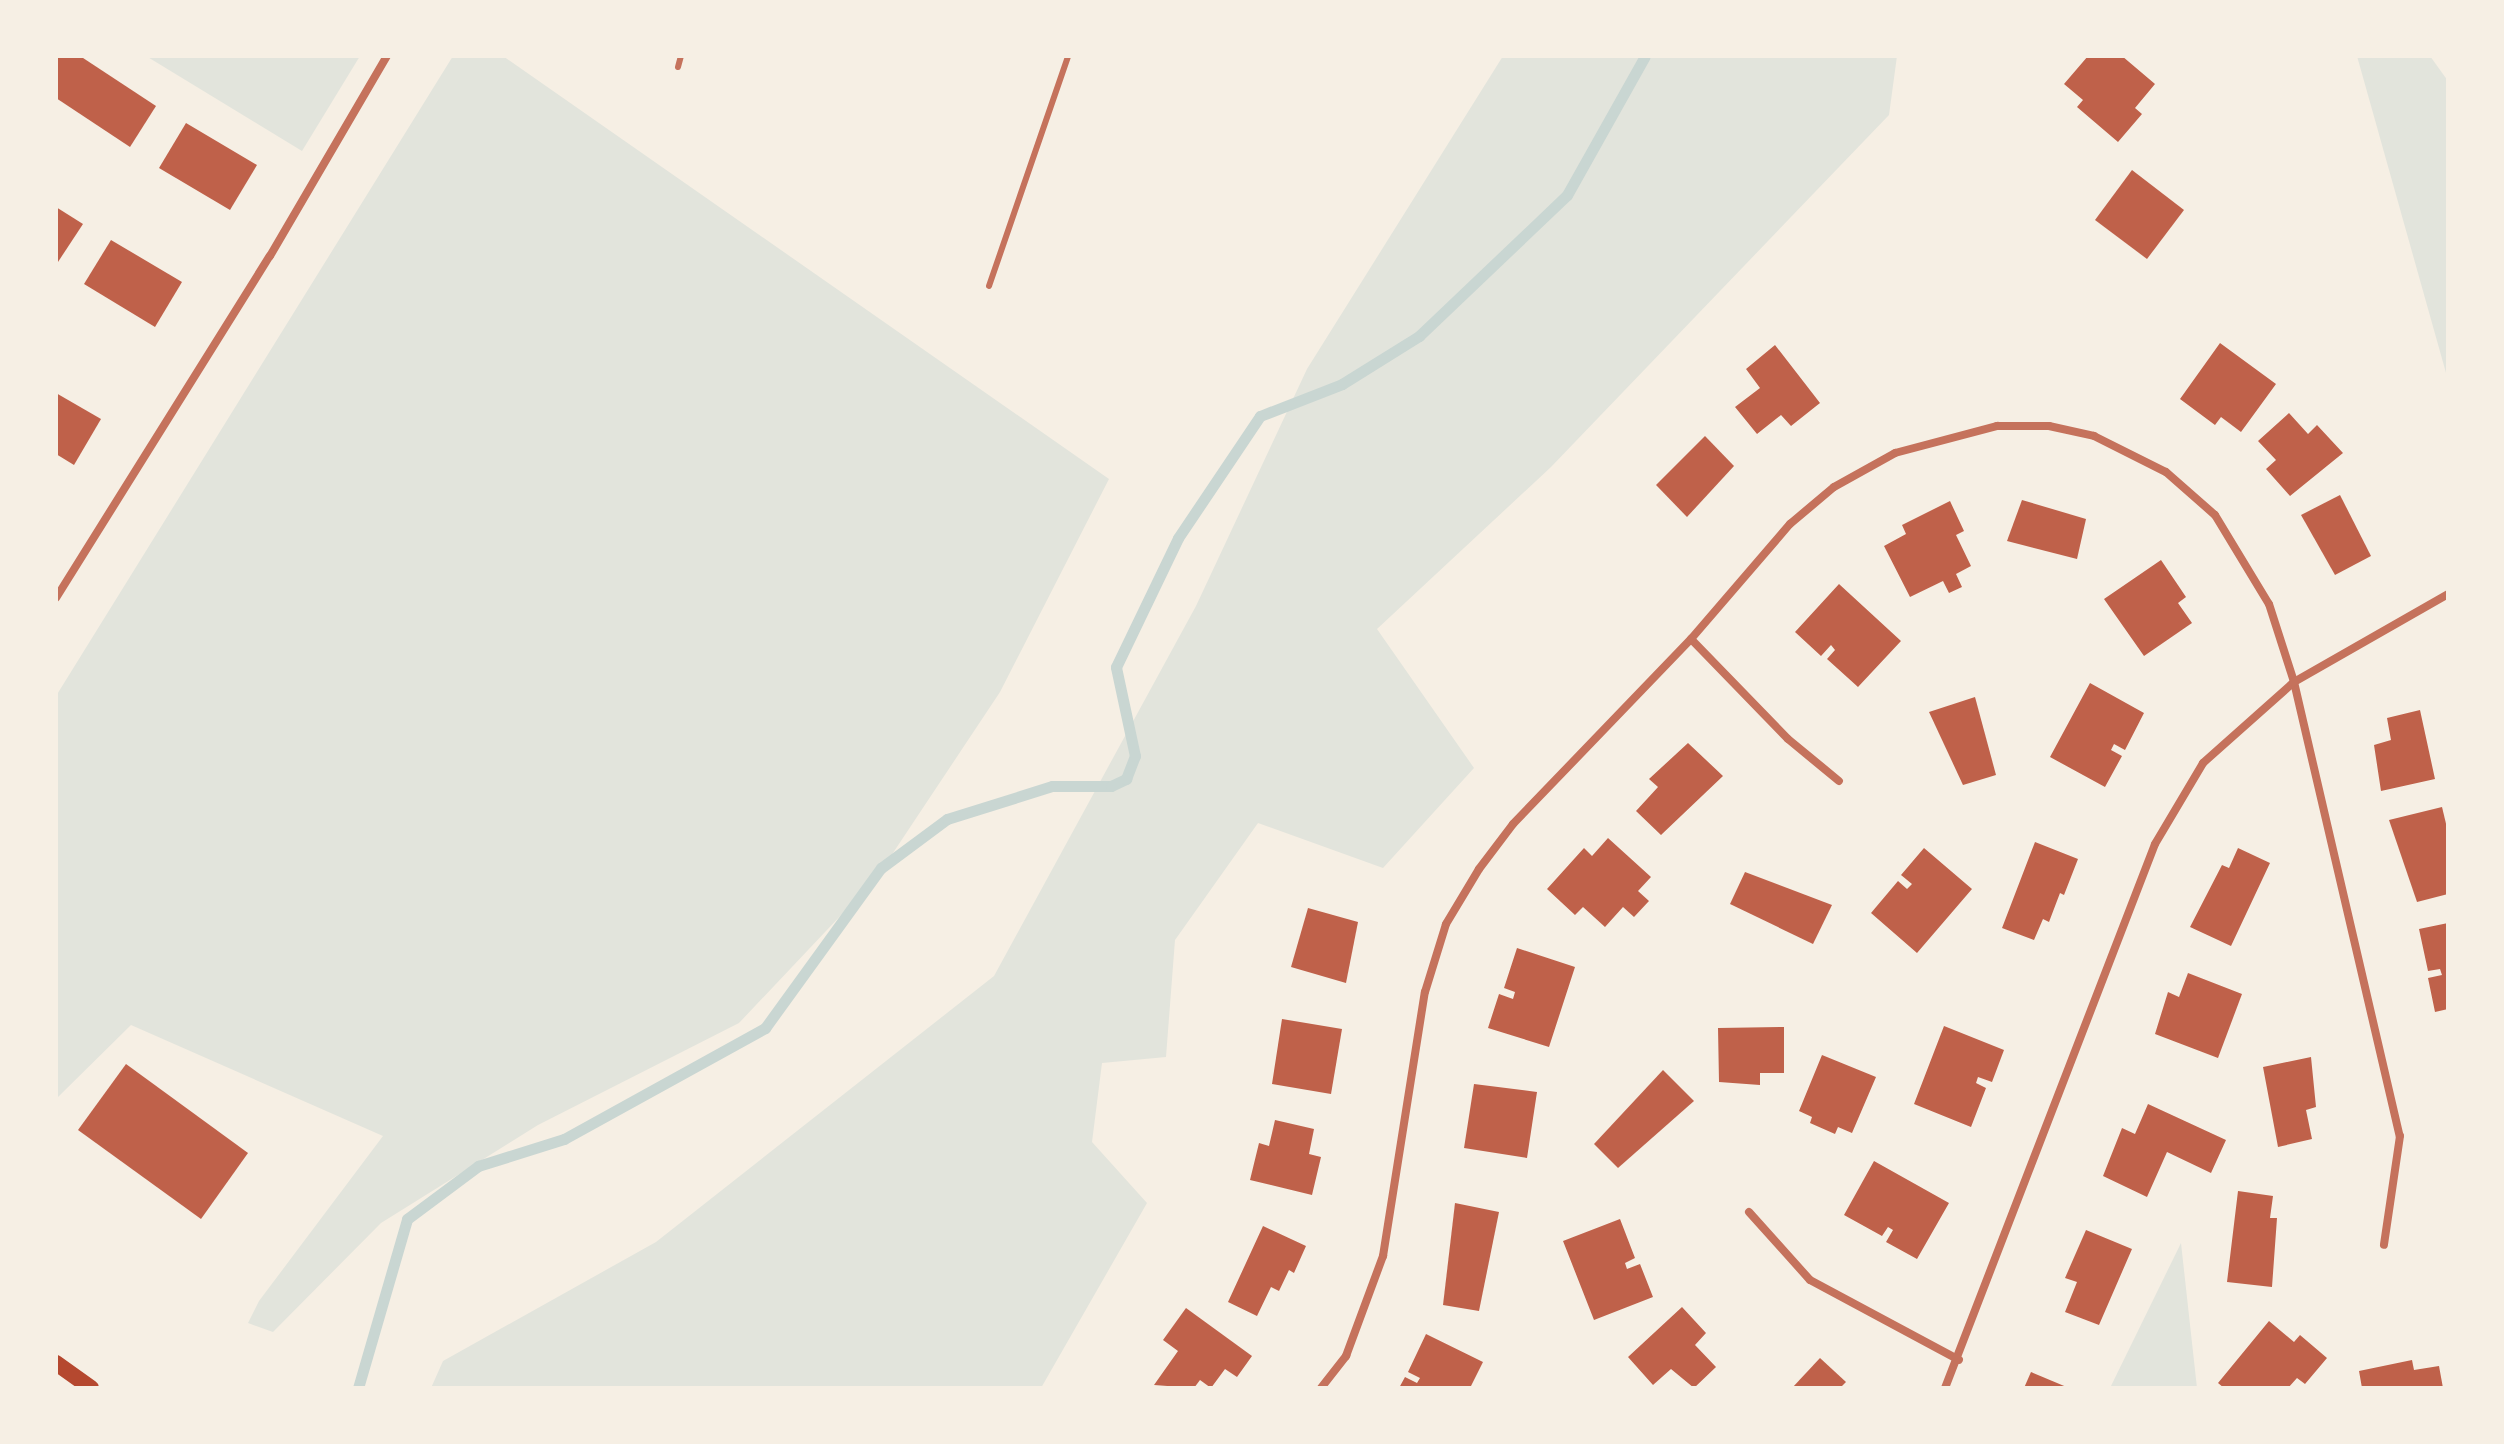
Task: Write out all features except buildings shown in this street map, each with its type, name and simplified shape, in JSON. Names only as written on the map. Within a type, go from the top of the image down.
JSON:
[{"type":"main road","points":[[56,1363],[91,1388]]},
{"type":"street","points":[[56,598],[270,256],[387,56]]},
{"type":"street","points":[[1321,1388],[1346,1356],[1383,1256],[1411,1058],[1446,924],[1513,824],[1691,639],[1790,524],[1834,487],[1895,453],[1958,433],[2049,426],[2125,449],[2166,472],[2215,515],[2269,604],[2294,682],[2400,1136],[2384,1245]]},
{"type":"street","points":[[1945,1388],[1959,1360],[2155,844],[2203,763],[2294,682],[2448,594]]},
{"type":"street","points":[[1691,639],[1788,739],[1839,781]]},
{"type":"street","points":[[1749,1212],[1810,1280],[1959,1360]]},
{"type":"lane","points":[[678,67],[681,56]]},
{"type":"lane","points":[[989,286],[1068,56]]},
{"type":"shaded area","points":[[146,56],[360,56],[302,151]]},
{"type":"shaded area","points":[[453,56],[503,56],[1109,479],[1000,692],[877,877],[739,1023],[538,1125],[381,1223],[273,1332],[248,1323],[259,1301],[383,1136],[131,1025],[56,1099],[56,696]]},
{"type":"shaded area","points":[[1503,56],[1897,56],[1889,115],[1551,467],[1377,629],[1474,768],[1383,868],[1258,823],[1175,940],[1166,1057],[1102,1063],[1092,1142],[1147,1203],[1041,1388],[431,1388],[443,1361],[656,1242],[994,976],[1196,606],[1307,369]]},
{"type":"shaded area","points":[[2357,56],[2430,56],[2448,81],[2448,380]]},
{"type":"shaded area","points":[[2181,1243],[2197,1388],[2110,1388]]},
{"type":"waterway","points":[[358,1388],[407,1219],[478,1166],[564,1139],[765,1028],[881,868],[947,819],[1052,786],[1111,786],[1126,779],[1135,756],[1116,667],[1178,538],[1260,416],[1342,384],[1419,336],[1567,195],[1645,56]]}]
